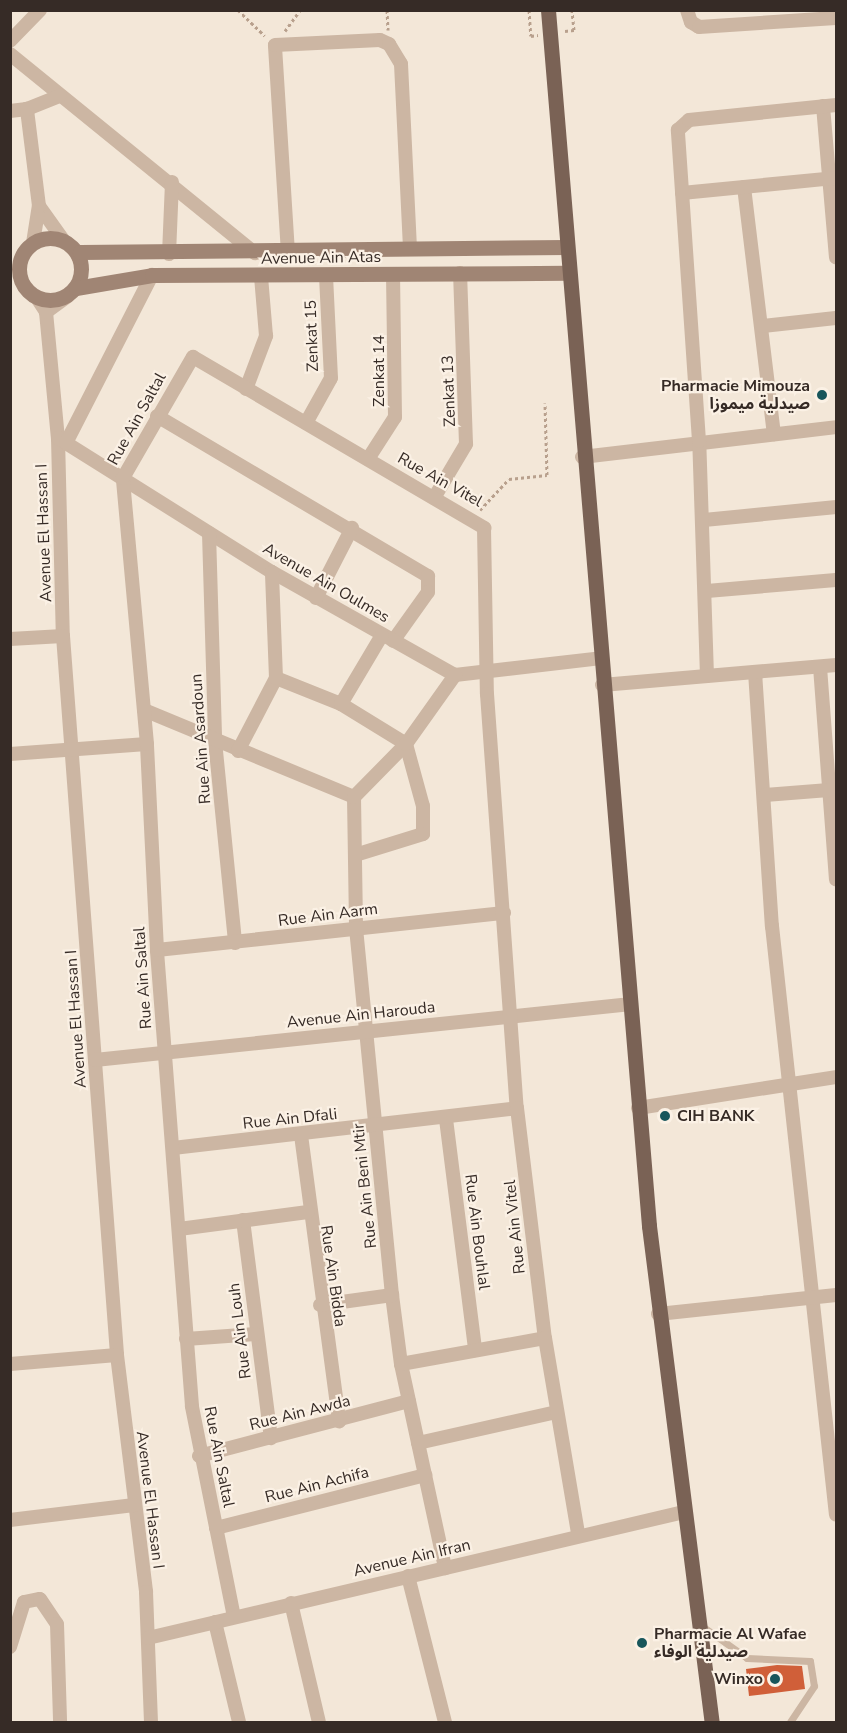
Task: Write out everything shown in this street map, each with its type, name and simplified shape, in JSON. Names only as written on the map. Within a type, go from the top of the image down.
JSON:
[{"type":"main road","points":[[548,10],[582,457],[631,1004],[638,1108],[658,1314],[712,1722]]},
{"type":"street","points":[[10,41],[40,10]]},
{"type":"street","points":[[687,10],[691,22],[699,27],[837,18]]},
{"type":"street","points":[[288,253],[275,45],[380,40],[397,53],[410,249]]},
{"type":"street","points":[[10,54],[172,183],[255,254]]},
{"type":"street","points":[[10,111],[27,109],[60,96]]},
{"type":"street","points":[[707,676],[704,520],[678,130],[684,122],[830,105],[837,257]]},
{"type":"street","points":[[27,109],[39,206],[29,247],[19,267],[32,295],[46,312],[72,292],[82,267],[80,257],[64,241],[39,206]]},
{"type":"street","points":[[682,193],[832,178]]},
{"type":"street","points":[[169,254],[172,183]]},
{"type":"street","points":[[744,187],[763,326],[774,434]]},
{"type":"street","points":[[10,259],[48,238],[64,241]]},
{"type":"street","name":"Avenue Ain Atas","points":[[80,257],[80,252],[255,254],[567,247]]},
{"type":"street","name":"Zenkat 13","points":[[434,498],[466,444],[460,273]]},
{"type":"street","name":"Avenue Ain Atas","points":[[72,292],[152,275],[326,277],[568,273]]},
{"type":"street","points":[[62,441],[152,275]]},
{"type":"street","name":"Zenkat 14","points":[[368,459],[395,417],[393,275]]},
{"type":"street","points":[[246,389],[266,336],[261,277]]},
{"type":"street","name":"Zenkat 15","points":[[306,423],[331,378],[326,277]]},
{"type":"street","points":[[10,286],[47,301],[72,292]]},
{"type":"street","name":"Avenue El Hassan I","points":[[46,312],[62,441],[63,636],[74,750],[117,1355],[148,1638],[151,1722]]},
{"type":"street","points":[[763,326],[837,318]]},
{"type":"street","name":"Rue Ain Vitel","points":[[198,357],[246,389],[434,498],[481,522],[487,537],[489,672],[517,1108],[545,1338],[578,1534]]},
{"type":"street","name":"Rue Ain Saltal","points":[[198,357],[189,359],[123,477],[147,744],[157,950],[186,1340],[199,1456],[234,1617]]},
{"type":"street","points":[[157,416],[351,528],[430,580],[428,592],[387,638],[341,704]]},
{"type":"street","points":[[582,457],[699,441],[837,427]]},
{"type":"street","name":"Avenue Ain Oulmes","points":[[62,441],[272,572],[455,675]]},
{"type":"street","points":[[704,520],[837,507]]},
{"type":"street","points":[[316,598],[351,528]]},
{"type":"street","name":"Rue Ain Asardoun","points":[[209,533],[215,741],[235,943]]},
{"type":"street","points":[[238,751],[276,678],[272,572]]},
{"type":"street","points":[[707,591],[837,580]]},
{"type":"street","points":[[10,639],[63,636]]},
{"type":"street","points":[[144,710],[238,751],[354,797],[406,744],[455,675],[600,658]]},
{"type":"street","points":[[602,685],[837,665]]},
{"type":"street","points":[[820,667],[837,879]]},
{"type":"street","points":[[754,672],[765,795],[772,926],[814,1299],[831,1417],[837,1515]]},
{"type":"street","points":[[276,678],[341,704],[406,744],[423,806],[423,834],[355,855]]},
{"type":"street","points":[[10,754],[147,744]]},
{"type":"street","points":[[765,795],[829,790]]},
{"type":"street","name":"Rue Ain Beni Mtir","points":[[354,797],[356,928],[392,1295],[401,1364],[445,1568]]},
{"type":"street","name":"Rue Ain Aarm","points":[[157,950],[504,913]]},
{"type":"street","name":"Avenue Ain Harouda","points":[[95,1060],[631,1004]]},
{"type":"street","points":[[638,1108],[837,1077]]},
{"type":"street","name":"Rue Ain Dfali","points":[[173,1148],[446,1119],[517,1108]]},
{"type":"street","name":"Rue Ain Bouhlal","points":[[446,1119],[475,1350]]},
{"type":"street","name":"Rue Ain Bidda","points":[[301,1135],[320,1305],[339,1420]]},
{"type":"street","points":[[179,1228],[308,1212]]},
{"type":"street","name":"Rue Ain Louh","points":[[243,1220],[271,1438]]},
{"type":"street","points":[[320,1305],[392,1295]]},
{"type":"street","points":[[658,1314],[837,1295]]},
{"type":"street","points":[[186,1340],[256,1334]]},
{"type":"street","points":[[401,1364],[545,1338]]},
{"type":"street","points":[[10,1364],[117,1355]]},
{"type":"street","name":"Rue Ain Awda","points":[[199,1456],[409,1401]]},
{"type":"street","points":[[418,1443],[557,1412]]},
{"type":"street","name":"Rue Ain Achifa","points":[[216,1528],[425,1475]]},
{"type":"street","points":[[10,1520],[134,1505]]},
{"type":"street","name":"Avenue Ain Ifran","points":[[148,1638],[578,1534],[684,1512]]},
{"type":"street","points":[[408,1576],[445,1722]]},
{"type":"street","points":[[10,1647],[19,1609],[28,1599],[40,1599],[51,1610],[57,1624],[60,1722]]},
{"type":"street","points":[[291,1603],[320,1722]]},
{"type":"street","points":[[215,1622],[239,1722]]},
{"type":"lane","points":[[699,1623],[747,1658],[810,1661],[814,1686],[790,1722]]},
{"type":"path","points":[[238,10],[275,45],[300,10]]},
{"type":"path","points":[[473,518],[509,479],[547,475],[544,403]]},
{"type":"building","name":"Winxo","points":[[777,1665],[802,1666],[805,1689],[749,1696],[746,1669]]},
{"type":"place","name":"Pharmacie Mimouza صيدلية ميموزا","points":[[822,395]]},
{"type":"place","name":"CIH BANK","points":[[665,1116]]},
{"type":"place","name":"Pharmacie Al Wafae صيدلية الوفاء","points":[[642,1643]]},
{"type":"place","name":"Winxo","points":[[775,1679]]}]
